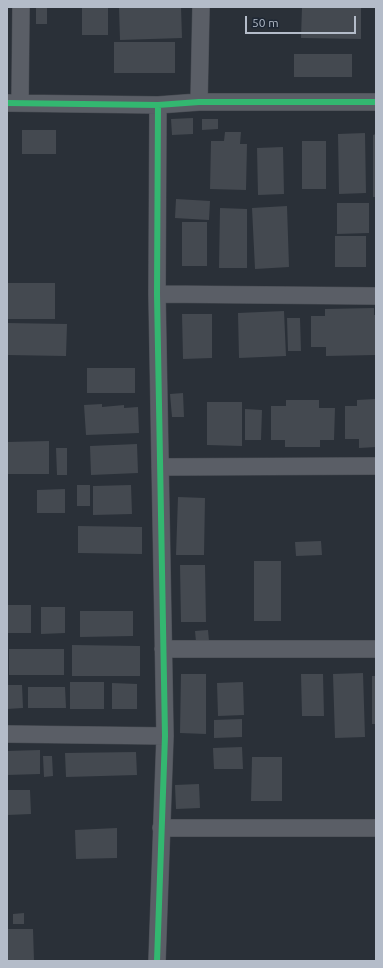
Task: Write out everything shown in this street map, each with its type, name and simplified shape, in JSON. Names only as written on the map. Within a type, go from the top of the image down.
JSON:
[{"type":"street","points":[[21,7],[14,102],[158,105],[199,102],[376,102]]},
{"type":"street","points":[[199,102],[200,7]]},
{"type":"street","points":[[157,961],[165,736],[157,294],[158,105]]},
{"type":"street","points":[[157,294],[376,296]]},
{"type":"street","points":[[160,467],[376,466]]},
{"type":"street","points":[[163,649],[376,649]]},
{"type":"street","points":[[7,734],[165,736]]},
{"type":"street","points":[[161,828],[376,828]]},
{"type":"building","points":[[36,7],[47,7],[47,24],[36,24]]},
{"type":"building","points":[[82,7],[108,7],[108,35],[82,35]]},
{"type":"building","points":[[119,7],[181,7],[182,38],[120,40]]},
{"type":"building","points":[[302,7],[361,7],[361,39],[301,38]]},
{"type":"building","points":[[114,42],[175,42],[175,73],[114,73]]},
{"type":"building","points":[[294,54],[352,54],[352,77],[294,77]]},
{"type":"building","points":[[193,118],[193,134],[172,135],[171,119]]},
{"type":"building","points":[[202,119],[218,119],[218,129],[202,130]]},
{"type":"building","points":[[22,130],[56,130],[56,154],[22,154]]},
{"type":"building","points":[[225,132],[241,132],[240,144],[247,144],[246,190],[210,189],[211,141],[224,141]]},
{"type":"building","points":[[365,133],[366,193],[339,194],[338,134]]},
{"type":"building","points":[[376,134],[376,197],[373,197],[373,135]]},
{"type":"building","points":[[302,141],[326,141],[326,189],[302,189]]},
{"type":"building","points":[[283,147],[284,194],[258,195],[257,148]]},
{"type":"building","points":[[176,199],[210,201],[209,220],[175,218]]},
{"type":"building","points":[[337,203],[369,203],[369,233],[337,234]]},
{"type":"building","points":[[287,206],[289,267],[255,269],[252,208]]},
{"type":"building","points":[[220,208],[247,209],[247,268],[219,268]]},
{"type":"building","points":[[182,222],[207,222],[207,266],[182,266]]},
{"type":"building","points":[[335,236],[366,236],[366,267],[335,267]]},
{"type":"building","points":[[7,283],[55,283],[55,319],[7,319]]},
{"type":"building","points":[[374,308],[374,315],[376,315],[375,355],[326,356],[326,347],[311,347],[311,316],[325,316],[325,309]]},
{"type":"building","points":[[284,311],[286,356],[239,358],[238,313]]},
{"type":"building","points":[[182,314],[212,314],[212,358],[183,359]]},
{"type":"building","points":[[287,318],[300,318],[301,351],[288,351]]},
{"type":"building","points":[[7,323],[67,324],[66,356],[7,355]]},
{"type":"building","points":[[87,368],[135,368],[135,393],[87,393]]},
{"type":"building","points":[[183,393],[184,417],[172,417],[170,394]]},
{"type":"building","points":[[376,399],[376,447],[359,448],[359,439],[345,439],[345,406],[357,406],[357,400]]},
{"type":"building","points":[[286,400],[319,400],[319,408],[335,408],[334,440],[320,440],[320,447],[285,447],[285,440],[271,440],[271,406],[286,406]]},
{"type":"building","points":[[207,402],[242,402],[242,446],[207,445]]},
{"type":"building","points":[[102,404],[102,407],[124,405],[124,408],[138,407],[139,433],[86,435],[84,405]]},
{"type":"building","points":[[245,409],[262,410],[261,440],[245,440]]},
{"type":"building","points":[[49,441],[49,474],[7,474],[7,442]]},
{"type":"building","points":[[137,444],[138,473],[91,475],[90,446]]},
{"type":"building","points":[[56,448],[67,448],[67,475],[57,475]]},
{"type":"building","points":[[77,485],[90,485],[90,506],[77,506]]},
{"type":"building","points":[[131,485],[132,514],[93,515],[93,486]]},
{"type":"building","points":[[65,489],[65,513],[37,513],[37,490]]},
{"type":"building","points":[[178,497],[205,498],[204,555],[176,555]]},
{"type":"building","points":[[78,526],[142,527],[142,554],[78,553]]},
{"type":"building","points":[[321,541],[322,555],[296,556],[295,542]]},
{"type":"building","points":[[254,561],[281,561],[281,621],[254,621]]},
{"type":"building","points":[[180,565],[205,565],[206,622],[181,622]]},
{"type":"building","points":[[7,605],[31,605],[31,633],[7,633]]},
{"type":"building","points":[[41,607],[65,607],[65,633],[41,634]]},
{"type":"building","points":[[80,611],[133,611],[133,636],[80,637]]},
{"type":"building","points":[[208,630],[209,641],[196,642],[195,631]]},
{"type":"building","points":[[72,645],[140,646],[140,676],[72,676]]},
{"type":"building","points":[[9,649],[64,649],[64,675],[9,675]]},
{"type":"building","points":[[363,673],[365,737],[335,738],[333,674]]},
{"type":"building","points":[[181,674],[206,674],[206,734],[180,733]]},
{"type":"building","points":[[301,674],[323,674],[324,716],[302,716]]},
{"type":"building","points":[[372,676],[376,676],[376,724],[372,724]]},
{"type":"building","points":[[70,682],[104,682],[104,709],[70,709]]},
{"type":"building","points":[[243,682],[244,715],[218,716],[217,683]]},
{"type":"building","points":[[112,683],[137,684],[137,709],[112,709]]},
{"type":"building","points":[[7,685],[22,685],[23,708],[7,709]]},
{"type":"building","points":[[28,687],[65,687],[66,708],[28,708]]},
{"type":"building","points":[[242,719],[242,737],[214,738],[214,720]]},
{"type":"building","points":[[242,747],[243,769],[214,769],[213,748]]},
{"type":"building","points":[[40,750],[40,774],[7,775],[7,751]]},
{"type":"building","points":[[136,752],[137,775],[66,777],[65,753]]},
{"type":"building","points":[[43,756],[52,756],[53,776],[44,777]]},
{"type":"building","points":[[252,757],[282,757],[282,801],[251,801]]},
{"type":"building","points":[[199,784],[200,808],[176,809],[175,785]]},
{"type":"building","points":[[7,790],[30,790],[31,814],[7,815]]},
{"type":"building","points":[[117,828],[117,858],[76,859],[75,830]]},
{"type":"building","points":[[24,913],[24,924],[13,924],[13,914]]},
{"type":"building","points":[[7,929],[33,929],[34,961],[7,961]]},
{"type":"cycle path","points":[[7,103],[158,105],[199,102],[376,102]]},
{"type":"cycle path","points":[[157,961],[165,736],[157,294],[158,105]]}]
